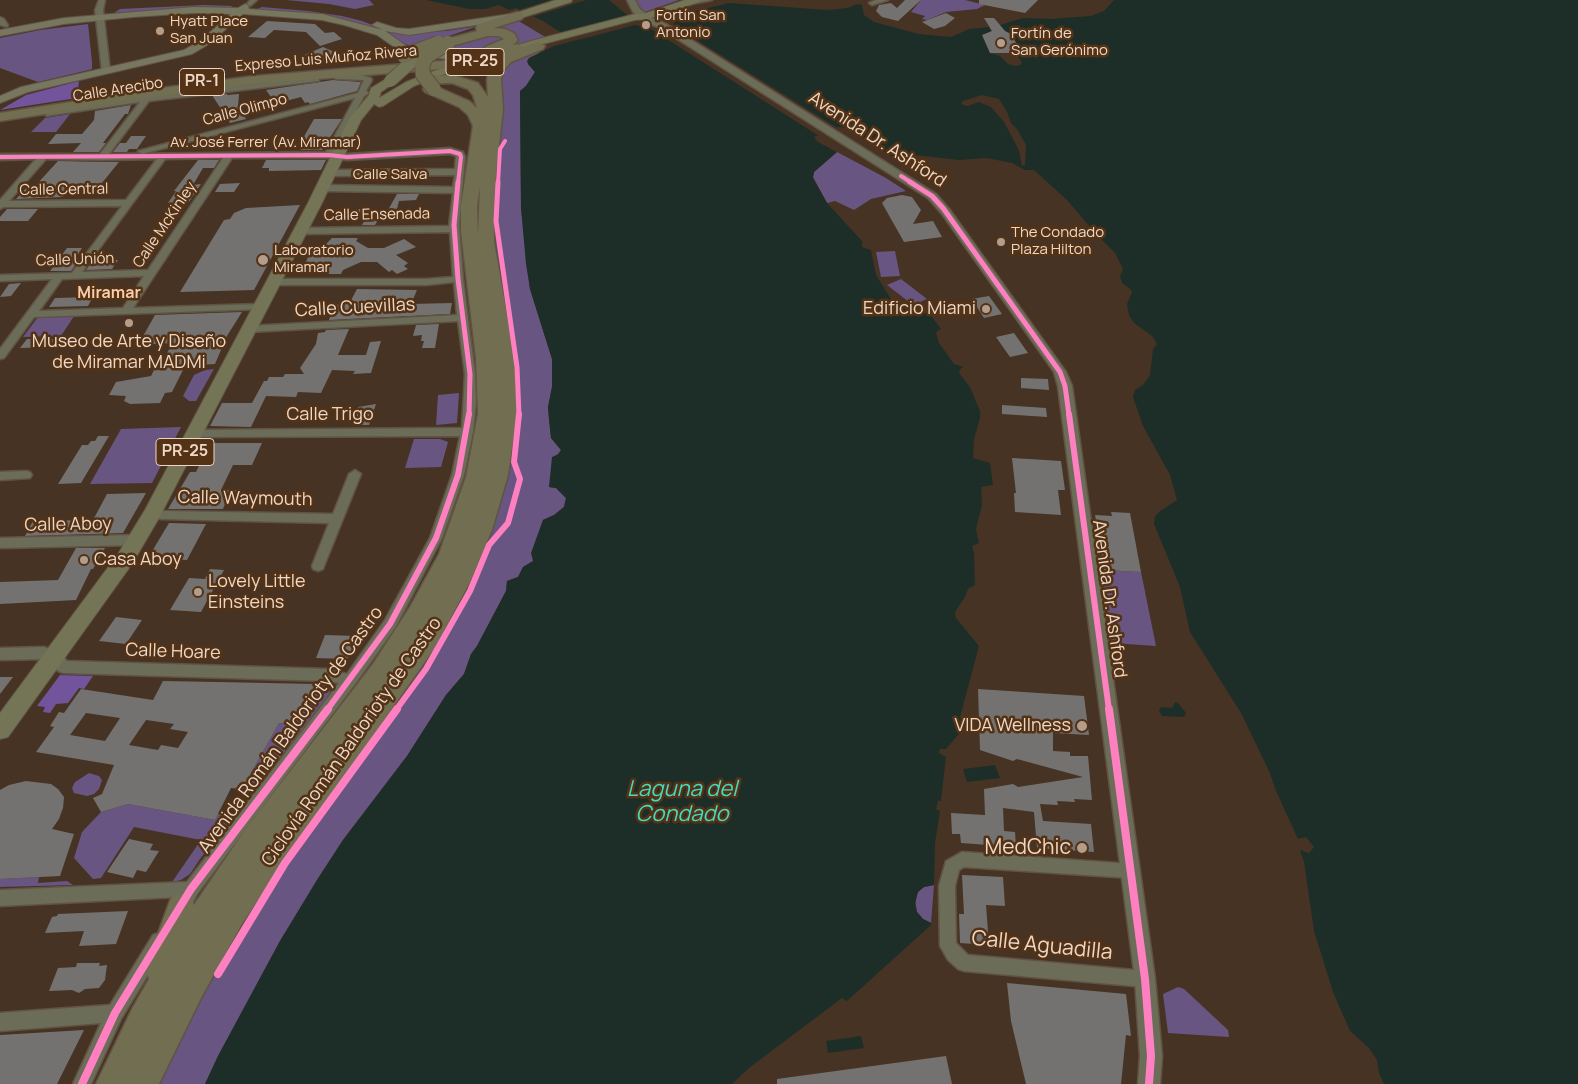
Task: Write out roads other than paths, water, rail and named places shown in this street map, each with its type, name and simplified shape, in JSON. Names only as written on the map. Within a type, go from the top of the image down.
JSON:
[{"type":"highway","name":"Expreso Luis Muñoz Rivera","points":[[0,113],[171,86],[351,67],[404,52],[445,47],[517,16]]},
{"type":"highway","name":"Expreso Luis Muñoz Rivera","points":[[0,117],[154,93],[255,80],[448,64],[536,45]]},
{"type":"highway","points":[[142,1084],[191,985],[232,914],[260,870],[425,642],[458,582],[481,530],[497,475],[507,414],[504,354],[486,241],[488,173],[496,109],[494,80],[496,70],[506,59],[536,45]]},
{"type":"highway","points":[[445,47],[425,50],[416,62],[415,71],[435,90],[464,104],[474,114],[480,126]]},
{"type":"highway","points":[[435,90],[423,75],[422,65],[432,52],[445,47]]},
{"type":"highway","points":[[342,72],[368,74],[371,86]]},
{"type":"highway","points":[[414,82],[447,78],[466,82],[473,86],[480,94],[485,110],[463,182],[454,227]]},
{"type":"highway","points":[[129,1016],[192,934],[244,854],[382,671],[437,581],[460,528],[477,477],[488,414],[486,358],[463,182]]},
{"type":"highway","points":[[112,1084],[129,1016],[186,899]]},
{"type":"main road","name":"PR-1","points":[[517,16],[568,0]]},
{"type":"main road","points":[[0,100],[27,89],[188,52],[205,42],[252,2]]},
{"type":"main road","points":[[1,26],[100,9],[174,4],[252,2],[332,10],[364,19],[383,28],[409,32],[517,16]]},
{"type":"main road","name":"PR-1","points":[[536,45],[636,10],[659,12],[686,2]]},
{"type":"main road","points":[[100,9],[166,12],[240,11],[290,14],[346,22],[381,33],[404,52]]},
{"type":"main road","points":[[445,47],[478,54],[536,45]]},
{"type":"main road","name":"PR-25","points":[[0,730],[55,657],[153,513],[326,181],[334,155],[351,131],[387,96],[414,82],[536,45]]},
{"type":"main road","name":"PR-25","points":[[351,131],[359,113],[375,95],[371,86],[390,81],[425,50]]},
{"type":"street","points":[[686,2],[709,0]]},
{"type":"street","points":[[872,2],[885,0]]},
{"type":"street","points":[[100,9],[106,71]]},
{"type":"street","name":"Avenida Dr. Ashford","points":[[636,10],[928,193],[940,203],[1062,377],[1145,979],[1152,1056],[1149,1084]]},
{"type":"street","points":[[659,12],[657,16],[663,26]]},
{"type":"street","name":"Calle Arecibo","points":[[49,114],[330,77],[358,76],[371,86]]},
{"type":"street","name":"Calle Olimpo","points":[[123,156],[361,94],[371,86]]},
{"type":"street","points":[[334,155],[361,94]]},
{"type":"street","points":[[102,157],[146,100]]},
{"type":"street","name":"Av. José Ferrer (Av. Miramar)","points":[[0,157],[334,155],[450,151],[460,154],[463,182]]},
{"type":"street","points":[[75,275],[162,156]]},
{"type":"street","name":"Calle McKinley","points":[[126,311],[228,156]]},
{"type":"street","points":[[0,205],[43,157]]},
{"type":"street","points":[[326,181],[463,182]]},
{"type":"street","name":"Calle Salva","points":[[326,181],[463,182]]},
{"type":"street","name":"Calle Central","points":[[0,205],[128,203]]},
{"type":"street","name":"Calle Ensenada","points":[[300,231],[454,227]]},
{"type":"street","name":"Avenida Román Baldorioty de Castro","points":[[186,899],[390,624],[436,538],[458,475],[467,432],[470,401],[470,374],[458,279],[454,227]]},
{"type":"street","name":"Calle Unión","points":[[0,278],[151,273]]},
{"type":"street","points":[[0,356],[59,276]]},
{"type":"street","points":[[273,282],[426,282],[458,279]]},
{"type":"street","points":[[31,314],[260,307]]},
{"type":"street","name":"Calle Cuevillas","points":[[249,329],[443,320],[463,317]]},
{"type":"street","points":[[0,338],[14,338]]},
{"type":"street","name":"Calle Trigo","points":[[194,433],[467,432]]},
{"type":"street","points":[[318,566],[355,474]]},
{"type":"street","points":[[0,476],[26,475]]},
{"type":"street","name":"Calle Waymouth","points":[[153,513],[161,515],[337,519]]},
{"type":"street","name":"Calle Aboy","points":[[0,543],[136,540]]},
{"type":"street","name":"Calle Hoare","points":[[0,654],[44,653],[55,657],[63,667],[328,675],[350,680]]},
{"type":"street","name":"Calle Aguadilla","points":[[1131,872],[962,859],[952,866],[947,886],[948,946],[964,963],[1145,979]]},
{"type":"street","points":[[0,898],[186,899]]},
{"type":"street","points":[[0,1022],[129,1016]]},
{"type":"street","points":[[82,1084],[129,1016]]},
{"type":"water","name":"Laguna del Condado","points":[[426,0],[609,0],[626,14],[635,25],[650,28],[675,21],[687,13],[729,3],[828,10],[847,8],[858,4],[862,5],[864,15],[874,22],[919,34],[951,37],[969,29],[989,27],[991,31],[983,36],[990,53],[1000,56],[1008,64],[1016,66],[1022,64],[1020,59],[1013,54],[1020,53],[1020,51],[1011,34],[997,26],[1023,18],[1050,19],[1091,16],[1104,11],[1114,0],[1578,0],[1578,1084],[1384,1084],[1379,1073],[1377,1060],[1369,1048],[1350,1031],[1333,992],[1314,931],[1304,862],[1300,850],[1309,853],[1314,847],[1306,837],[1298,839],[1269,771],[1241,713],[1190,632],[1180,587],[1154,524],[1155,516],[1177,500],[1170,475],[1143,426],[1133,397],[1135,390],[1143,385],[1150,375],[1153,349],[1157,344],[1152,336],[1134,323],[1129,315],[1127,304],[1132,292],[1122,283],[1120,276],[1123,269],[1115,253],[1067,200],[1034,170],[1025,170],[1012,163],[987,158],[959,160],[896,153],[892,157],[848,128],[838,127],[814,137],[818,142],[837,152],[814,172],[813,178],[827,203],[862,241],[862,247],[871,250],[876,275],[891,299],[908,310],[923,312],[932,317],[941,329],[936,332],[939,343],[954,364],[964,367],[961,368],[959,373],[970,387],[980,411],[974,439],[973,458],[990,463],[993,485],[981,487],[982,505],[976,529],[979,543],[972,546],[975,585],[968,589],[955,612],[956,618],[979,646],[960,717],[964,728],[946,749],[940,749],[939,753],[946,757],[941,801],[938,801],[936,809],[940,811],[935,843],[934,885],[924,887],[918,892],[915,904],[917,912],[931,925],[847,1001],[842,998],[749,1068],[732,1084],[205,1084],[280,941],[317,880],[343,840],[407,756],[446,695],[464,674],[471,654],[506,591],[507,581],[518,577],[523,567],[533,561],[531,553],[543,520],[554,515],[564,507],[566,498],[556,488],[549,487],[552,457],[559,454],[561,450],[551,438],[549,419],[548,407],[552,387],[552,359],[530,289],[526,264],[521,208],[520,91],[526,86],[535,72],[528,64],[529,58],[554,46],[570,42],[560,32],[543,21],[516,8],[509,10],[499,5],[485,9],[469,9]],"holes":[[[982,95],[999,99],[1011,123],[1017,129],[1026,145],[1025,165],[1022,166],[1019,150],[1004,122],[991,107],[979,102],[967,106],[961,104],[963,101]]]},
{"type":"water","points":[[1175,702],[1186,713],[1184,717],[1162,716],[1159,711],[1161,707],[1172,708]]},
{"type":"water","points":[[995,765],[1000,778],[967,782],[963,769]]},
{"type":"water","points":[[861,1036],[864,1048],[828,1053],[826,1041]]},
{"type":"place","name":"Fortín San Antonio","points":[[646,25]]},
{"type":"place","name":"Hyatt Place San Juan","points":[[160,31]]},
{"type":"place","name":"Fortín de San Gerónimo","points":[[1001,43]]},
{"type":"place","name":"The Condado Plaza Hilton","points":[[1001,242]]},
{"type":"place","name":"Laboratorio Miramar","points":[[263,260]]},
{"type":"place","name":"Edificio Miami","points":[[986,309]]},
{"type":"place","name":"Museo de Arte y Diseño de Miramar MADMi","points":[[129,323]]},
{"type":"place","name":"Casa Aboy","points":[[84,560]]},
{"type":"place","name":"Lovely Little Einsteins","points":[[198,592]]},
{"type":"place","name":"VIDA Wellness","points":[[1082,726]]},
{"type":"place","name":"MedChic","points":[[1082,848]]},
{"type":"district","name":"Miramar","points":[[109,294]]}]
